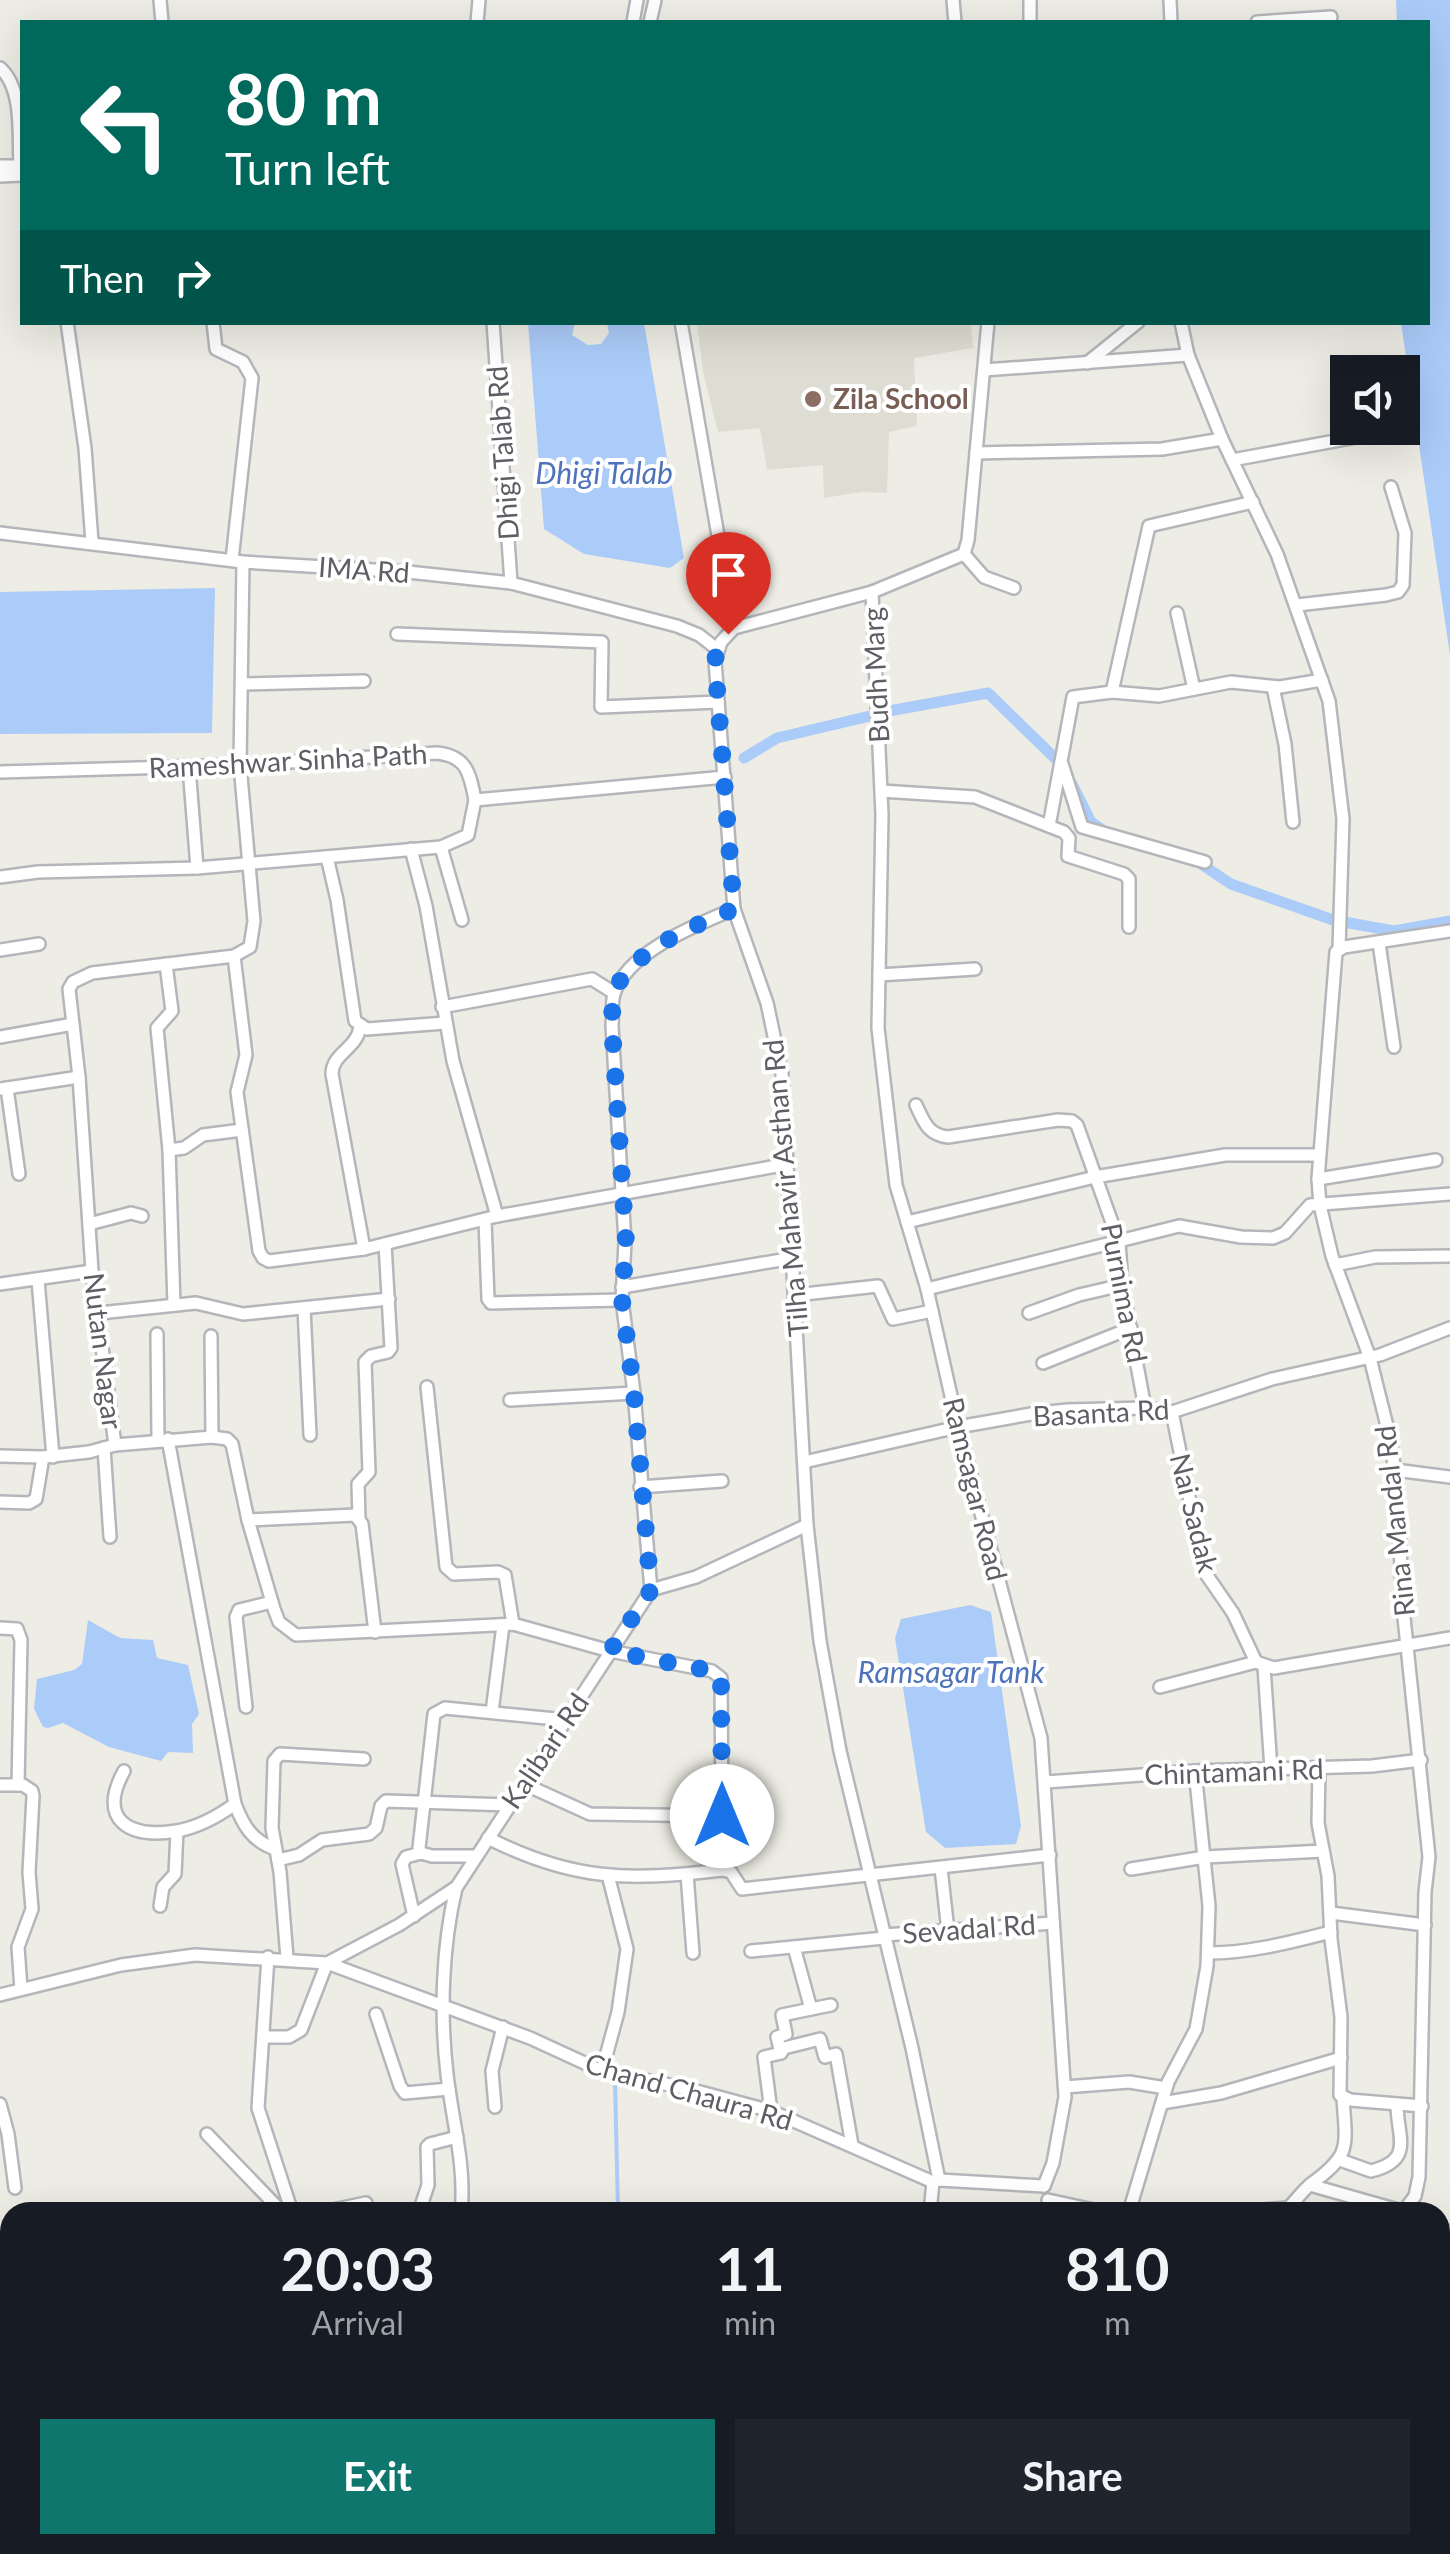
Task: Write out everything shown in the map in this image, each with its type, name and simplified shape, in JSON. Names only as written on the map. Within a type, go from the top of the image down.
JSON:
[{"type":"street","points":[[1287,20],[1331,17]]},
{"type":"street","points":[[0,68],[12,80],[20,147]]},
{"type":"street","points":[[68,325],[85,448],[92,542]]},
{"type":"street","points":[[213,325],[216,349],[243,362],[252,378],[238,561],[243,684],[240,765],[254,936],[250,947],[234,956],[246,1055],[237,1092],[263,1258],[278,1261],[364,1249],[491,1218],[788,1164]]},
{"type":"street","name":"Dhigi Talab Rd","points":[[493,325],[511,583]]},
{"type":"street","points":[[683,325],[734,628]]},
{"type":"street","points":[[988,325],[964,554],[984,577],[1014,588]]},
{"type":"street","points":[[1086,364],[1134,325]]},
{"type":"street","name":"Rina Mandal Rd","points":[[1182,325],[1188,355],[1222,439],[1297,605],[1329,701],[1342,819],[1339,949],[1319,1156],[1320,1204],[1335,1265],[1370,1358],[1395,1470],[1403,1608],[1422,1760],[1429,1857],[1418,2187],[1410,2202]]},
{"type":"street","points":[[984,370],[1188,355]]},
{"type":"street","points":[[976,453],[1162,449],[1222,439]]},
{"type":"street","points":[[1232,460],[1330,442]]},
{"type":"street","points":[[1297,605],[1398,592],[1403,585],[1405,533],[1391,487]]},
{"type":"street","points":[[1112,692],[1150,526],[1253,502]]},
{"type":"street","name":"IMA Rd","points":[[0,533],[238,561],[511,583],[677,626],[699,635],[717,649]]},
{"type":"street","name":"Budh Marg","points":[[881,791],[872,592],[964,554]]},
{"type":"street","points":[[717,649],[734,628],[872,592]]},
{"type":"street","points":[[1177,613],[1194,688]]},
{"type":"street","points":[[397,634],[602,642],[601,707],[718,702]]},
{"type":"street","name":"Tilha Mahavir Asthan Rd","points":[[717,649],[734,909],[776,1037],[788,1164],[807,1526],[820,1641],[868,1876],[912,2048],[936,2181]]},
{"type":"street","points":[[1049,826],[1072,698],[1112,692],[1159,696],[1230,682],[1273,687],[1322,680]]},
{"type":"street","points":[[243,684],[364,681]]},
{"type":"street","points":[[1273,687],[1285,744],[1293,822]]},
{"type":"street","name":"Rameshwar Sinha Path","points":[[0,772],[450,754],[468,769],[476,800]]},
{"type":"street","points":[[1061,760],[1082,828],[1204,862]]},
{"type":"street","points":[[189,767],[197,868]]},
{"type":"street","points":[[0,877],[38,872],[197,868],[442,847],[468,836],[476,800],[724,777]]},
{"type":"street","points":[[881,791],[975,797],[1068,835],[1068,856],[1128,876],[1128,927]]},
{"type":"street","name":"Ramsagar Road","points":[[881,791],[880,1056],[896,1186],[927,1289],[958,1427],[1041,1738],[1065,2087],[1060,2128],[1044,2186]]},
{"type":"street","points":[[442,847],[462,920]]},
{"type":"street","points":[[411,849],[426,906],[453,1061],[491,1218],[488,1302],[622,1293],[793,1258]]},
{"type":"street","points":[[327,856],[344,937],[353,1012],[360,1027],[356,1042],[332,1066],[364,1249]]},
{"type":"street","points":[[734,909],[698,924],[636,961],[614,994],[612,1026],[626,1242],[622,1293],[651,1590],[696,1577],[807,1526]]},
{"type":"street","points":[[1339,949],[1450,931]]},
{"type":"street","points":[[1379,943],[1394,1047]]},
{"type":"street","points":[[0,950],[40,944]]},
{"type":"street","name":"Nutan Nagar","points":[[212,1437],[109,1446],[69,989],[80,977],[234,956]]},
{"type":"street","points":[[166,964],[172,1010],[157,1028],[169,1150],[174,1305]]},
{"type":"street","points":[[879,974],[974,968]]},
{"type":"street","points":[[442,1007],[592,978],[614,994]]},
{"type":"street","points":[[360,1027],[446,1023]]},
{"type":"street","points":[[0,1037],[73,1024]]},
{"type":"street","points":[[20,1174],[3,1089],[79,1077]]},
{"type":"street","name":"Purnima Rd","points":[[916,1105],[935,1136],[1058,1120],[1077,1125],[1119,1242],[1122,1285],[1145,1408]]},
{"type":"street","points":[[169,1150],[190,1145],[203,1135],[242,1130]]},
{"type":"street","points":[[907,1222],[1095,1176],[1245,1152],[1319,1156]]},
{"type":"street","points":[[1318,1180],[1436,1160]]},
{"type":"street","points":[[927,1289],[1186,1225],[1241,1237],[1272,1238],[1286,1233],[1307,1206],[1450,1194]]},
{"type":"street","points":[[89,1224],[131,1213],[142,1216]]},
{"type":"street","points":[[375,1632],[359,1519],[358,1484],[369,1472],[366,1362],[391,1348],[384,1244]]},
{"type":"street","points":[[1335,1265],[1375,1257],[1450,1256]]},
{"type":"street","points":[[0,1284],[92,1270]]},
{"type":"street","points":[[0,1502],[36,1500],[48,1457],[38,1280]]},
{"type":"street","points":[[1028,1313],[1122,1285]]},
{"type":"street","points":[[795,1295],[878,1286],[892,1319],[932,1311]]},
{"type":"street","points":[[98,1313],[212,1305],[243,1314],[388,1299]]},
{"type":"street","points":[[304,1308],[310,1435]]},
{"type":"street","points":[[1043,1362],[1132,1328]]},
{"type":"street","name":"Basanta Rd","points":[[804,1462],[958,1427],[1066,1410],[1145,1408],[1172,1412],[1272,1379],[1370,1358],[1450,1328]]},
{"type":"street","points":[[157,1334],[163,1440],[235,1804],[247,1830],[276,1854],[299,1854],[322,1840],[368,1834],[376,1828],[380,1806],[386,1802],[509,1804]]},
{"type":"street","points":[[212,1336],[212,1437],[232,1444],[248,1520],[272,1602],[279,1622],[296,1635],[508,1624],[610,1651],[712,1671],[721,1678],[722,1816],[590,1814],[524,1784]]},
{"type":"street","points":[[427,1388],[446,1566],[454,1574],[505,1574],[508,1624],[492,1712]]},
{"type":"street","points":[[510,1400],[634,1393]]},
{"type":"street","name":"Nai Sadak","points":[[1172,1412],[1204,1570],[1260,1664],[1272,1769]]},
{"type":"street","points":[[0,1456],[48,1457],[109,1446],[110,1537]]},
{"type":"street","points":[[1395,1470],[1450,1477]]},
{"type":"street","points":[[640,1487],[722,1482]]},
{"type":"street","points":[[248,1520],[348,1514],[359,1519]]},
{"type":"street","name":"Kalibari Rd","points":[[462,2202],[463,2183],[449,2089],[444,2006],[448,1918],[456,1888],[651,1590]]},
{"type":"street","points":[[246,1707],[236,1617],[240,1610],[272,1602]]},
{"type":"street","points":[[0,1628],[17,1629],[21,1640],[18,1785]]},
{"type":"street","points":[[1160,1687],[1260,1664],[1274,1668],[1450,1638]]},
{"type":"street","points":[[421,1853],[418,1841],[437,1710],[566,1720]]},
{"type":"street","points":[[287,1958],[272,1828],[276,1756],[364,1759]]},
{"type":"street","name":"Chintamani Rd","points":[[1046,1782],[1422,1760]]},
{"type":"street","points":[[1294,2202],[1340,2160],[1344,2141],[1344,2098],[1339,2090],[1342,2016],[1317,1813],[1319,1769]]},
{"type":"street","points":[[124,1771],[112,1801],[120,1820],[142,1831],[177,1830],[207,1822],[235,1804]]},
{"type":"street","points":[[1133,2202],[1166,2088],[1196,2029],[1209,1953],[1205,1857],[1195,1771]]},
{"type":"street","points":[[0,1785],[28,1787],[33,1796],[29,1872],[32,1909],[18,1946],[21,1989]]},
{"type":"street","points":[[160,1906],[163,1886],[175,1874],[177,1830]]},
{"type":"street","points":[[488,1838],[541,1863],[608,1875],[727,1870],[738,1886],[748,1889],[1050,1856]]},
{"type":"street","points":[[1131,1869],[1205,1857],[1322,1851]]},
{"type":"street","points":[[414,1916],[402,1864],[406,1857],[421,1853],[476,1856]]},
{"type":"street","points":[[940,1868],[948,1931]]},
{"type":"street","points":[[687,1874],[694,1953]]},
{"type":"street","points":[[602,2072],[618,2012],[627,1949],[608,1875]]},
{"type":"street","points":[[262,2037],[289,2036],[301,2030],[327,1963],[414,1916],[456,1888]]},
{"type":"street","points":[[1331,1913],[1425,1925]]},
{"type":"street","name":"Sevadal Rd","points":[[751,1951],[1053,1924]]},
{"type":"street","points":[[1209,1953],[1241,1951],[1331,1932]]},
{"type":"street","points":[[794,1947],[812,2008]]},
{"type":"street","name":"Chand Chaura Rd","points":[[0,1996],[122,1965],[195,1954],[327,1963],[504,2028],[602,2072],[690,2088],[771,2111],[936,2181]]},
{"type":"street","points":[[268,1958],[258,2108],[289,2202]]},
{"type":"street","points":[[781,2053],[777,2037],[786,2034],[775,2016],[831,2006]]},
{"type":"street","points":[[376,2014],[400,2086],[413,2094],[449,2089]]},
{"type":"street","points":[[495,2107],[492,2071],[504,2028]]},
{"type":"street","points":[[771,2111],[764,2057],[820,2039],[825,2056],[836,2054],[852,2145]]},
{"type":"street","points":[[1162,2103],[1221,2093],[1340,2058]]},
{"type":"street","points":[[1065,2087],[1129,2082],[1166,2088]]},
{"type":"street","points":[[1344,2098],[1422,2106]]},
{"type":"street","points":[[0,2104],[15,2188]]},
{"type":"street","points":[[1340,2160],[1371,2171],[1392,2162],[1402,2145],[1396,2105]]},
{"type":"street","points":[[206,2134],[272,2202]]},
{"type":"street","points":[[422,2202],[428,2185],[428,2147],[457,2137]]},
{"type":"street","points":[[932,2202],[936,2181],[1044,2186],[1050,2202]]},
{"type":"street","points":[[1310,2185],[1369,2202]]},
{"type":"shaded area","name":"Zila School","points":[[697,325],[971,325],[973,348],[914,358],[917,426],[889,432],[887,493],[824,498],[823,465],[767,470],[760,428],[718,432],[703,372]]},
{"type":"water","points":[[1396,0],[1450,0],[1450,655],[1419,445],[1420,355],[1406,355],[1401,325],[1430,325],[1430,20],[1397,20]]},
{"type":"water","name":"Dhigi Talab","points":[[528,325],[574,325],[572,335],[588,345],[601,344],[609,333],[607,325],[644,325],[684,558],[670,568],[584,554],[544,529]]},
{"type":"water","points":[[215,588],[212,733],[0,734],[0,592]]},
{"type":"water","name":"Ramsagar Tank","points":[[970,1605],[991,1612],[1021,1826],[1016,1844],[945,1848],[926,1832],[895,1638],[901,1619]]},
{"type":"water","points":[[88,1620],[120,1638],[153,1640],[157,1658],[188,1665],[199,1714],[192,1724],[193,1753],[168,1752],[161,1761],[109,1747],[63,1723],[43,1727],[34,1709],[37,1679],[74,1670],[82,1664]]},
{"type":"waterway","points":[[889,711],[988,693],[1064,767]]},
{"type":"waterway","points":[[744,758],[777,738],[870,716]]},
{"type":"waterway","points":[[1072,784],[1091,822],[1106,832]]},
{"type":"waterway","points":[[1195,860],[1231,884],[1333,920],[1394,931],[1450,921]]},
{"type":"waterway","points":[[615,2082],[618,2202]]},
{"type":"place","name":"Zila School","points":[[813,399]]},
{"type":"route","points":[[722,1816],[721,1678],[712,1671],[610,1651],[651,1590],[622,1300],[626,1242],[612,1026],[614,994],[636,961],[698,924],[734,909],[715,661],[717,649],[728,634]]}]
